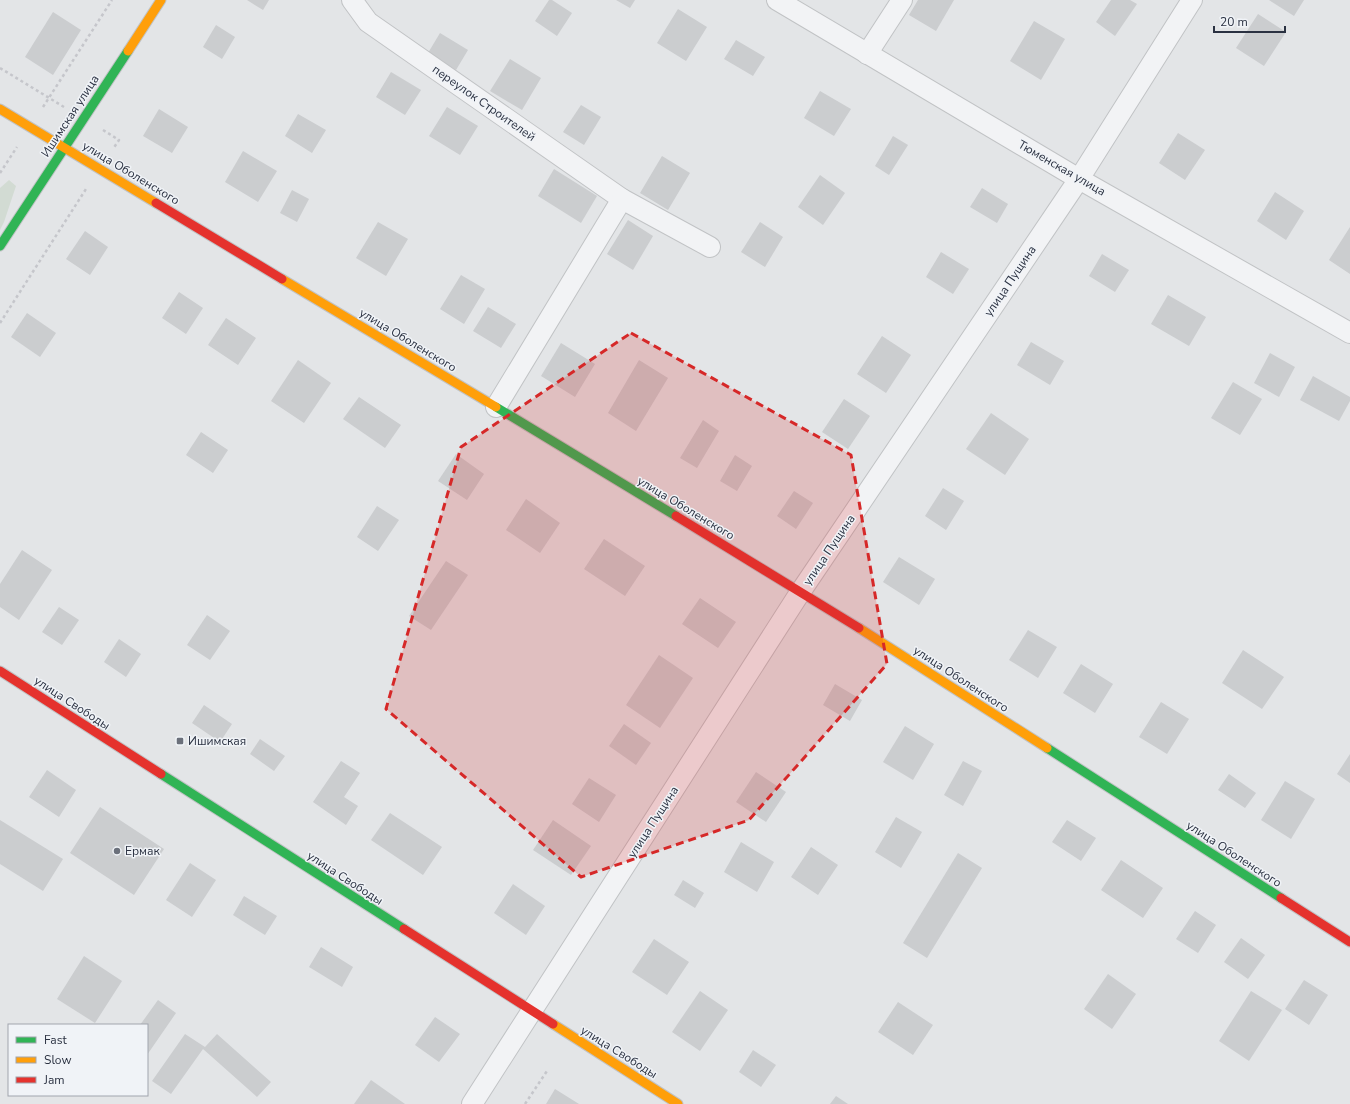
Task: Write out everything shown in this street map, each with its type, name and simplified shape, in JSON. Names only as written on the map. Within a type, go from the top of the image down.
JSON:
[{"type":"street","name":"Ишимская улица","points":[[0,246],[162,0]]},
{"type":"street","name":"переулок Строителей","points":[[352,0],[368,22],[622,199],[710,247]]},
{"type":"street","name":"Тюменская улица","points":[[777,0],[1080,179],[1350,333]]},
{"type":"street","points":[[868,54],[902,0]]},
{"type":"street","name":"улица Пущина","points":[[472,1104],[533,1012],[801,591],[1080,179],[1192,0]]},
{"type":"street","name":"улица Оболенского","points":[[0,109],[801,591],[1350,942]]},
{"type":"street","points":[[496,407],[622,199]]},
{"type":"street","name":"улица Свободы","points":[[0,671],[678,1104]]},
{"type":"path","points":[[0,173],[112,0]]},
{"type":"path","points":[[0,68],[49,97]]},
{"type":"path","points":[[0,323],[100,168]]},
{"type":"path","points":[[525,1104],[547,1071]]},
{"type":"highlighted area","points":[[631,333],[851,455],[887,664],[749,820],[581,877],[386,709],[461,447]]},
{"type":"shaded area","points":[[9,180],[16,186],[0,230],[0,188]]},
{"type":"building","points":[[247,0],[269,0],[263,10]]},
{"type":"building","points":[[549,0],[552,0],[572,13],[557,36],[535,21]]},
{"type":"building","points":[[616,0],[635,0],[630,8]]},
{"type":"building","points":[[918,0],[954,0],[936,31],[909,15]]},
{"type":"building","points":[[1111,0],[1130,0],[1137,4],[1115,36],[1096,22]]},
{"type":"building","points":[[1269,0],[1304,0],[1294,16]]},
{"type":"building","points":[[678,9],[707,27],[686,61],[657,43]]},
{"type":"building","points":[[53,12],[81,30],[53,75],[25,57]]},
{"type":"building","points":[[1258,14],[1286,32],[1264,66],[1236,48]]},
{"type":"building","points":[[1034,21],[1065,39],[1041,80],[1010,61]]},
{"type":"building","points":[[216,25],[235,37],[222,59],[203,47]]},
{"type":"building","points":[[440,33],[468,50],[456,70],[428,53]]},
{"type":"building","points":[[736,40],[765,57],[753,76],[724,59]]},
{"type":"building","points":[[510,59],[541,78],[522,110],[490,91]]},
{"type":"building","points":[[391,72],[421,90],[405,115],[376,97]]},
{"type":"building","points":[[820,91],[851,109],[834,136],[804,118]]},
{"type":"building","points":[[581,105],[601,117],[584,145],[563,132]]},
{"type":"building","points":[[447,107],[478,126],[460,155],[429,136]]},
{"type":"building","points":[[159,109],[188,127],[172,153],[143,136]]},
{"type":"building","points":[[298,114],[326,130],[312,153],[285,136]]},
{"type":"building","points":[[1178,133],[1205,150],[1185,180],[1159,163]]},
{"type":"building","points":[[893,136],[908,145],[889,175],[875,166]]},
{"type":"building","points":[[243,151],[277,171],[258,202],[225,182]]},
{"type":"building","points":[[662,156],[690,173],[668,210],[640,193]]},
{"type":"building","points":[[554,169],[597,196],[581,223],[538,196]]},
{"type":"building","points":[[820,175],[845,193],[823,225],[798,207]]},
{"type":"building","points":[[982,188],[1008,204],[997,223],[970,207]]},
{"type":"building","points":[[292,190],[309,199],[297,222],[280,213]]},
{"type":"building","points":[[1275,192],[1304,211],[1286,240],[1257,221]]},
{"type":"building","points":[[628,220],[653,236],[633,270],[607,254]]},
{"type":"building","points":[[378,222],[408,239],[386,276],[356,258]]},
{"type":"building","points":[[760,222],[783,237],[765,267],[741,252]]},
{"type":"building","points":[[1350,227],[1350,274],[1329,260]]},
{"type":"building","points":[[85,231],[108,247],[90,275],[66,259]]},
{"type":"building","points":[[941,252],[969,269],[953,294],[926,277]]},
{"type":"building","points":[[1102,254],[1129,270],[1115,292],[1089,276]]},
{"type":"building","points":[[461,275],[485,289],[464,324],[440,309]]},
{"type":"building","points":[[179,292],[203,308],[186,334],[162,318]]},
{"type":"building","points":[[1168,295],[1206,317],[1189,346],[1151,324]]},
{"type":"building","points":[[488,307],[516,324],[501,348],[473,331]]},
{"type":"building","points":[[27,313],[56,333],[40,357],[11,337]]},
{"type":"building","points":[[226,318],[256,338],[238,365],[208,345]]},
{"type":"building","points":[[882,336],[911,355],[886,393],[857,374]]},
{"type":"building","points":[[1031,342],[1064,361],[1050,385],[1017,365]]},
{"type":"building","points":[[561,343],[595,364],[575,397],[541,376]]},
{"type":"building","points":[[1270,353],[1295,367],[1279,397],[1254,383]]},
{"type":"building","points":[[298,360],[331,383],[304,423],[271,401]]},
{"type":"building","points":[[639,360],[668,378],[636,431],[608,413]]},
{"type":"building","points":[[1313,376],[1350,397],[1350,401],[1339,421],[1300,400]]},
{"type":"building","points":[[1233,382],[1262,399],[1240,435],[1211,418]]},
{"type":"building","points":[[359,397],[401,425],[385,448],[343,419]]},
{"type":"building","points":[[844,399],[870,416],[848,449],[822,432]]},
{"type":"building","points":[[991,413],[1029,439],[1005,475],[966,449]]},
{"type":"building","points":[[703,420],[719,431],[697,468],[680,458]]},
{"type":"building","points":[[201,432],[228,450],[213,473],[186,455]]},
{"type":"building","points":[[456,454],[484,474],[467,500],[438,481]]},
{"type":"building","points":[[735,455],[752,466],[737,491],[720,481]]},
{"type":"building","points":[[943,488],[964,501],[946,530],[925,516]]},
{"type":"building","points":[[794,491],[813,503],[796,529],[777,516]]},
{"type":"building","points":[[526,499],[560,523],[540,553],[506,530]]},
{"type":"building","points":[[377,506],[399,520],[378,551],[357,537]]},
{"type":"building","points":[[604,539],[645,566],[625,596],[584,569]]},
{"type":"building","points":[[22,550],[52,570],[19,620],[0,607],[0,584]]},
{"type":"building","points":[[899,557],[935,579],[919,605],[883,582]]},
{"type":"building","points":[[446,561],[468,575],[431,630],[409,616]]},
{"type":"building","points":[[700,598],[736,622],[718,648],[682,624]]},
{"type":"building","points":[[59,607],[79,620],[62,645],[42,632]]},
{"type":"building","points":[[207,615],[230,631],[210,660],[187,645]]},
{"type":"building","points":[[1028,630],[1057,647],[1038,678],[1009,660]]},
{"type":"building","points":[[119,639],[141,654],[126,677],[104,662]]},
{"type":"building","points":[[1243,650],[1284,677],[1262,709],[1222,683]]},
{"type":"building","points":[[659,655],[693,678],[660,728],[626,705]]},
{"type":"building","points":[[1081,664],[1113,684],[1095,713],[1063,693]]},
{"type":"building","points":[[835,684],[862,700],[850,721],[823,705]]},
{"type":"building","points":[[1161,702],[1189,719],[1167,754],[1139,737]]},
{"type":"building","points":[[204,705],[232,724],[220,742],[192,723]]},
{"type":"building","points":[[624,724],[651,743],[636,765],[609,746]]},
{"type":"building","points":[[905,726],[934,744],[913,780],[883,762]]},
{"type":"building","points":[[260,739],[285,756],[274,771],[250,754]]},
{"type":"building","points":[[1350,754],[1350,783],[1337,774]]},
{"type":"building","points":[[341,761],[360,773],[344,797],[358,806],[346,825],[313,802]]},
{"type":"building","points":[[963,761],[982,771],[963,806],[944,795]]},
{"type":"building","points":[[47,770],[76,790],[59,817],[29,797]]},
{"type":"building","points":[[756,772],[786,792],[766,822],[736,802]]},
{"type":"building","points":[[1229,774],[1256,793],[1245,808],[1218,790]]},
{"type":"building","points":[[589,778],[616,795],[599,822],[572,804]]},
{"type":"building","points":[[1285,781],[1315,799],[1291,839],[1261,820]]},
{"type":"building","name":"Ермак","points":[[100,807],[164,849],[134,895],[70,853]]},
{"type":"building","points":[[390,813],[442,847],[423,875],[371,840]]},
{"type":"building","points":[[896,817],[922,832],[901,868],[875,852]]},
{"type":"building","points":[[0,820],[63,859],[43,891],[0,864]]},
{"type":"building","points":[[553,820],[591,846],[571,875],[533,850]]},
{"type":"building","points":[[1067,820],[1096,838],[1081,861],[1052,842]]},
{"type":"building","points":[[741,842],[774,862],[757,892],[724,872]]},
{"type":"building","points":[[811,847],[838,865],[818,895],[791,877]]},
{"type":"building","points":[[958,853],[982,868],[927,958],[903,943]]},
{"type":"building","points":[[1121,860],[1163,888],[1143,918],[1101,890]]},
{"type":"building","points":[[190,863],[216,880],[192,917],[166,900]]},
{"type":"building","points":[[683,880],[704,893],[695,908],[674,895]]},
{"type":"building","points":[[513,884],[545,906],[526,935],[494,913]]},
{"type":"building","points":[[244,896],[277,916],[265,935],[233,915]]},
{"type":"building","points":[[1195,911],[1216,925],[1198,953],[1176,939]]},
{"type":"building","points":[[1241,938],[1265,955],[1248,979],[1224,962]]},
{"type":"building","points":[[654,939],[689,962],[667,995],[632,972]]},
{"type":"building","points":[[321,947],[353,967],[342,987],[309,967]]},
{"type":"building","points":[[84,956],[122,981],[95,1023],[57,999]]},
{"type":"building","points":[[1108,974],[1136,994],[1112,1029],[1084,1009]]},
{"type":"building","points":[[1304,980],[1328,995],[1309,1025],[1285,1009]]},
{"type":"building","points":[[700,991],[728,1010],[700,1051],[672,1032]]},
{"type":"building","points":[[1251,991],[1282,1010],[1249,1061],[1219,1041]]},
{"type":"building","points":[[158,1000],[176,1013],[148,1054],[148,1024],[141,1024]]},
{"type":"building","points":[[898,1002],[933,1025],[913,1055],[878,1032]]},
{"type":"building","points":[[435,1017],[460,1034],[439,1062],[415,1045]]},
{"type":"building","points":[[185,1034],[205,1047],[217,1034],[271,1082],[257,1097],[203,1049],[171,1094],[152,1081]]},
{"type":"building","points":[[753,1050],[776,1065],[761,1087],[739,1072]]},
{"type":"building","points":[[371,1080],[405,1104],[354,1104]]},
{"type":"building","points":[[555,1089],[579,1104],[546,1104]]},
{"type":"building","points":[[836,1096],[848,1104],[830,1104]]},
{"type":"traffic: fast","points":[[0,246],[128,51]]},
{"type":"traffic: fast","points":[[496,407],[676,516]]},
{"type":"traffic: fast","points":[[1047,748],[1281,898]]},
{"type":"traffic: fast","points":[[161,774],[404,929]]},
{"type":"traffic: slow","points":[[128,51],[161,0]]},
{"type":"traffic: slow","points":[[0,109],[156,203]]},
{"type":"traffic: slow","points":[[282,279],[496,407]]},
{"type":"traffic: slow","points":[[859,628],[1047,748]]},
{"type":"traffic: slow","points":[[553,1024],[678,1104]]},
{"type":"traffic: jam","points":[[156,203],[282,279]]},
{"type":"traffic: jam","points":[[676,516],[859,628]]},
{"type":"traffic: jam","points":[[0,671],[161,774]]},
{"type":"traffic: jam","points":[[1281,898],[1350,942]]},
{"type":"traffic: jam","points":[[404,929],[553,1024]]},
{"type":"place","name":"Ишимская","points":[[180,741]]},
{"type":"place","name":"Ермак","points":[[117,851]]}]
